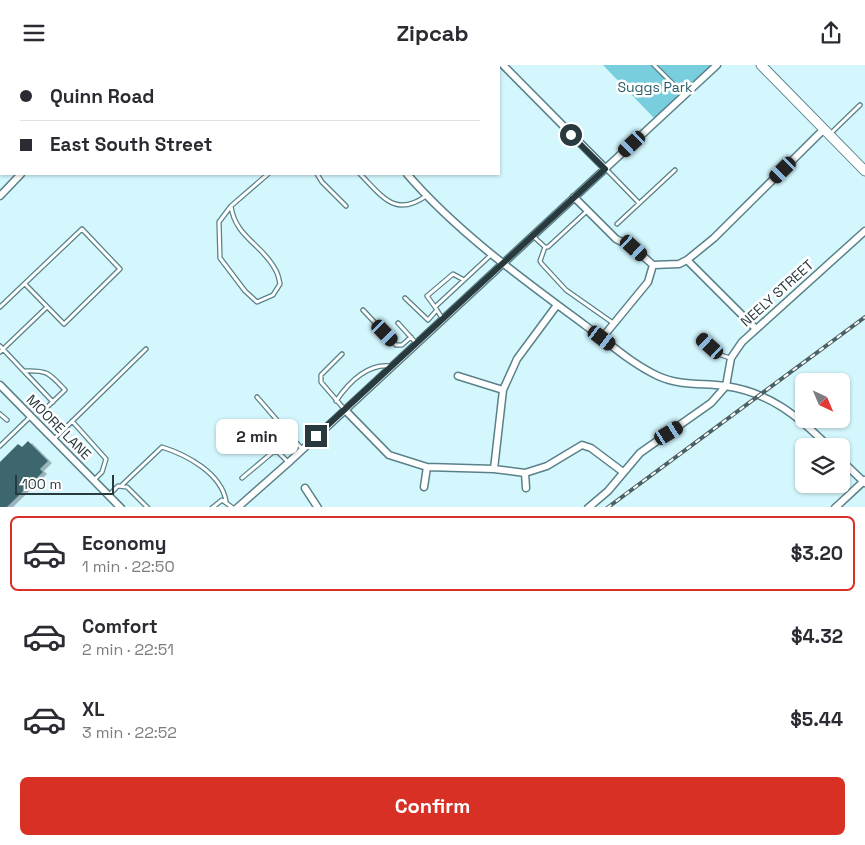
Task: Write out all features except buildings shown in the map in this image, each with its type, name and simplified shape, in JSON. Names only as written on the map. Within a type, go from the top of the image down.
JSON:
[{"type":"street","points":[[503,65],[605,169]]},
{"type":"street","points":[[237,507],[288,463],[502,262],[717,65]]},
{"type":"street","points":[[761,65],[865,171]]},
{"type":"street","points":[[574,197],[616,239],[634,248],[653,265],[679,265],[714,238],[827,132]]},
{"type":"street","points":[[0,196],[21,175]]},
{"type":"street","points":[[408,175],[426,196],[492,254],[637,364],[672,382],[726,386],[761,395],[794,415],[819,438]]},
{"type":"street","name":"NEELY STREET","points":[[726,386],[731,358],[742,342],[865,231]]},
{"type":"street","points":[[687,260],[756,329]]},
{"type":"street","points":[[602,338],[648,283],[653,265]]},
{"type":"street","points":[[494,469],[503,390],[518,359],[557,305]]},
{"type":"street","points":[[458,376],[503,390]]},
{"type":"street","name":"MOORE LANE","points":[[0,385],[121,507]]},
{"type":"street","points":[[588,507],[608,491],[640,453],[711,403],[726,386]]},
{"type":"street","points":[[345,410],[378,446],[389,455],[427,467],[494,469],[525,473],[547,465],[582,445],[591,449],[623,472]]},
{"type":"street","points":[[424,487],[427,467]]},
{"type":"street","points":[[835,507],[864,482],[850,468]]},
{"type":"street","points":[[525,473],[526,487]]},
{"type":"street","points":[[304,488],[318,507]]},
{"type":"lane","points":[[654,65],[684,95]]},
{"type":"lane","points":[[827,132],[860,105]]},
{"type":"lane","points":[[605,169],[639,203]]},
{"type":"lane","points":[[617,224],[675,170]]},
{"type":"lane","points":[[232,206],[233,219],[276,269],[280,284],[273,295],[257,302],[245,291],[220,258],[218,222],[232,206],[267,175]]},
{"type":"lane","points":[[318,175],[346,206]]},
{"type":"lane","points":[[361,175],[382,195],[396,204],[413,205],[426,196]]},
{"type":"lane","points":[[588,211],[548,247],[545,247],[540,261],[566,290],[614,324]]},
{"type":"lane","points":[[0,307],[25,283],[82,229],[120,269],[64,324],[25,283]]},
{"type":"lane","points":[[532,235],[545,247]]},
{"type":"lane","points":[[405,298],[428,320],[464,280],[492,254]]},
{"type":"lane","points":[[442,318],[427,296],[445,278],[453,273],[464,280]]},
{"type":"lane","points":[[47,307],[1,349],[53,401]]},
{"type":"lane","points":[[363,310],[396,345],[402,345],[411,337]]},
{"type":"lane","points":[[398,323],[416,343]]},
{"type":"lane","points":[[701,337],[718,354],[731,358]]},
{"type":"lane","points":[[53,439],[146,349]]},
{"type":"lane","points":[[342,354],[321,375],[321,382],[345,410]]},
{"type":"lane","points":[[336,401],[363,371],[374,366],[392,366]]},
{"type":"lane","points":[[24,371],[42,370],[48,373],[65,390],[43,411]]},
{"type":"lane","points":[[257,397],[302,450]]},
{"type":"lane","points":[[0,414],[6,420]]},
{"type":"lane","points":[[0,446],[31,416]]},
{"type":"lane","points":[[72,421],[106,459],[102,472],[94,480]]},
{"type":"lane","points":[[109,495],[162,447],[196,462],[220,485],[224,491],[226,501]]},
{"type":"lane","points":[[242,478],[273,452],[278,453],[288,463]]},
{"type":"lane","points":[[122,485],[127,487],[148,507]]},
{"type":"lane","points":[[212,507],[222,499],[233,507]]},
{"type":"green space","name":"Suggs Park","points":[[603,65],[711,65],[654,118]]},
{"type":"railway","points":[[608,507],[865,317]]},
{"type":"route","points":[[316,436],[502,262],[605,169],[571,135]]}]
